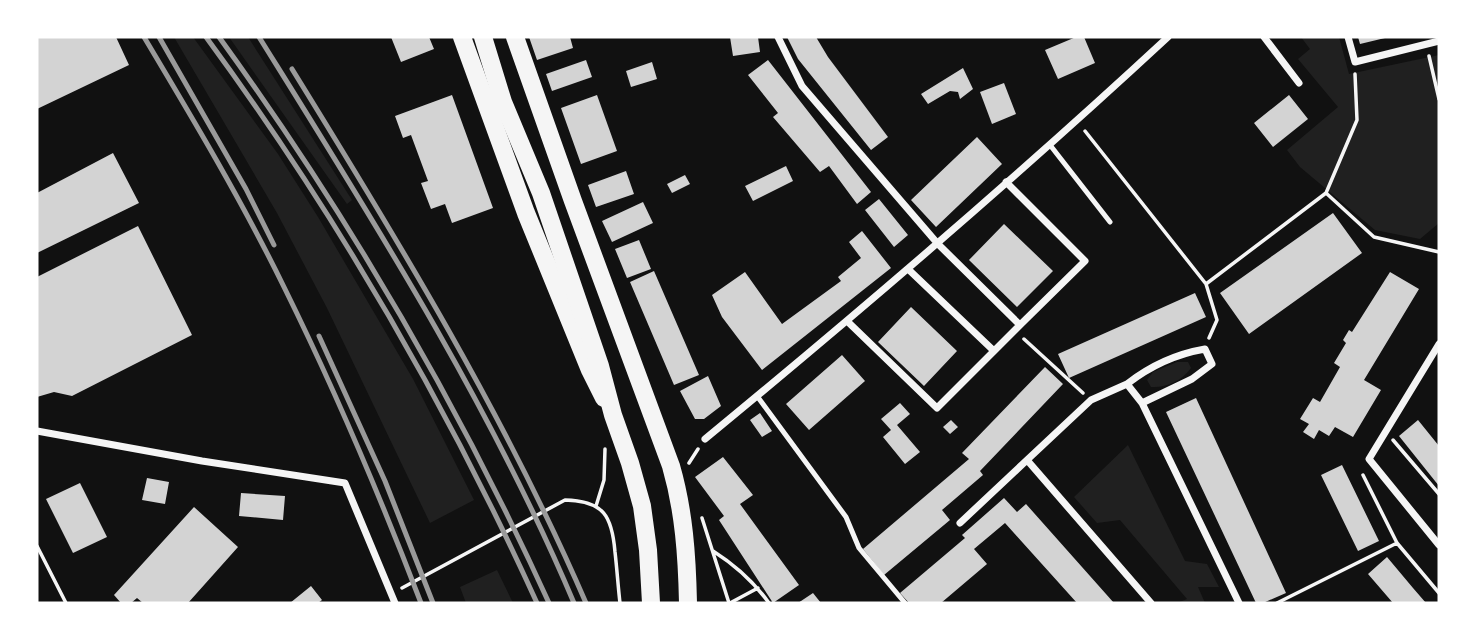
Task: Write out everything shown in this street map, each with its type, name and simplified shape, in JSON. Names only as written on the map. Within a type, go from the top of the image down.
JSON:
[{"type":"main road","points":[[462,37],[492,125],[590,370],[613,415]]},
{"type":"main road","points":[[483,37],[503,102],[541,193],[630,463],[642,506],[652,603]]},
{"type":"main road","points":[[515,37],[572,201],[671,466],[681,502],[688,603]]},
{"type":"street","points":[[778,37],[802,86],[938,244],[1017,328]]},
{"type":"street","points":[[705,439],[938,244],[1168,37]]},
{"type":"street","points":[[1264,37],[1299,83]]},
{"type":"street","points":[[1348,37],[1354,62],[1439,41]]},
{"type":"street","points":[[846,321],[937,408],[1085,261],[1006,182]]},
{"type":"street","points":[[908,269],[994,351]]},
{"type":"street","points":[[1439,345],[1369,458],[1439,545]]},
{"type":"street","points":[[960,523],[1091,400],[1127,384],[1144,371],[1184,352],[1205,349],[1212,364],[1192,379],[1142,403]]},
{"type":"street","points":[[1127,384],[1142,403],[1240,603]]},
{"type":"street","points":[[37,431],[202,461],[345,483],[396,603]]},
{"type":"street","points":[[1027,460],[1152,603]]},
{"type":"lane","points":[[1049,145],[1110,222]]},
{"type":"lane","points":[[757,396],[846,517],[859,548],[905,603]]},
{"type":"path","points":[[1426,44],[1439,99]]},
{"type":"path","points":[[1206,284],[1326,193],[1357,120],[1354,62]]},
{"type":"path","points":[[1077,121],[1206,284],[1217,320],[1205,349]]},
{"type":"path","points":[[1326,193],[1374,237],[1439,252]]},
{"type":"path","points":[[1017,328],[1091,400]]},
{"type":"path","points":[[1386,432],[1439,494]]},
{"type":"path","points":[[687,465],[705,439]]},
{"type":"path","points":[[1369,458],[1359,467],[1397,542],[1439,593]]},
{"type":"path","points":[[391,594],[565,500],[581,500],[596,506],[613,528],[620,603]]},
{"type":"path","points":[[1277,603],[1397,542]]},
{"type":"path","points":[[37,546],[66,603]]},
{"type":"path","points":[[758,588],[729,603],[713,551],[730,562],[758,588],[769,603]]},
{"type":"shaded area","points":[[174,37],[193,37],[278,154],[413,379],[474,500],[430,523],[327,308],[277,213]]},
{"type":"shaded area","points":[[229,37],[248,37],[352,200],[347,204]]},
{"type":"shaded area","points":[[1301,37],[1339,37],[1349,74],[1439,55],[1439,223],[1420,239],[1375,230],[1300,167],[1287,150],[1338,107],[1298,59],[1310,49]]},
{"type":"shaded area","points":[[1177,362],[1188,362],[1191,368],[1173,383],[1151,387],[1147,380],[1153,372]]},
{"type":"shaded area","points":[[1128,445],[1185,561],[1207,564],[1219,587],[1198,587],[1205,603],[1177,603],[1187,599],[1120,520],[1097,523],[1074,497]]},
{"type":"shaded area","points":[[497,570],[513,603],[466,603],[460,587]]},
{"type":"building","points":[[37,37],[116,37],[129,65],[37,109]]},
{"type":"building","points":[[391,37],[429,37],[434,49],[401,62]]},
{"type":"building","points":[[529,37],[570,37],[573,48],[537,60]]},
{"type":"building","points":[[730,37],[758,37],[760,52],[733,56]]},
{"type":"building","points":[[787,37],[816,37],[888,137],[871,150],[798,59]]},
{"type":"building","points":[[1076,37],[1084,37],[1095,63],[1058,79],[1045,50]]},
{"type":"building","points":[[1358,37],[1385,37],[1385,38],[1360,44]]},
{"type":"building","points":[[586,60],[592,77],[552,91],[546,74]]},
{"type":"building","points":[[768,60],[871,192],[857,204],[829,166],[820,172],[773,117],[778,113],[748,75]]},
{"type":"building","points":[[652,62],[657,79],[631,87],[626,71]]},
{"type":"building","points":[[963,68],[973,89],[960,99],[958,92],[950,91],[928,104],[921,94]]},
{"type":"building","points":[[1004,83],[1016,114],[992,124],[980,92]]},
{"type":"building","points":[[452,95],[493,208],[452,223],[445,204],[431,209],[421,183],[428,181],[411,135],[403,138],[395,116]]},
{"type":"building","points":[[597,95],[617,151],[581,164],[561,108]]},
{"type":"building","points":[[1289,95],[1308,119],[1273,147],[1254,123]]},
{"type":"building","points":[[977,137],[1002,164],[936,227],[911,200]]},
{"type":"building","points":[[113,153],[139,203],[37,253],[37,193]]},
{"type":"building","points":[[786,166],[793,181],[753,201],[745,186]]},
{"type":"building","points":[[626,171],[634,194],[596,207],[588,185]]},
{"type":"building","points":[[685,175],[690,184],[672,193],[667,184]]},
{"type":"building","points":[[879,199],[908,235],[894,247],[865,210]]},
{"type":"building","points":[[643,202],[653,223],[612,242],[602,221]]},
{"type":"building","points":[[1333,213],[1362,253],[1249,334],[1220,293]]},
{"type":"building","points":[[1004,224],[1053,271],[1017,307],[969,260]]},
{"type":"building","points":[[138,226],[192,335],[72,396],[54,392],[37,397],[37,277]]},
{"type":"building","points":[[862,231],[891,268],[762,370],[722,317],[712,295],[745,272],[782,324],[841,281],[838,277],[861,258],[849,242]]},
{"type":"building","points":[[639,240],[651,269],[627,278],[615,249]]},
{"type":"building","points":[[654,271],[699,375],[674,385],[630,282]]},
{"type":"building","points":[[1390,272],[1419,289],[1364,380],[1381,390],[1353,437],[1335,427],[1329,436],[1319,430],[1314,439],[1303,432],[1309,424],[1300,419],[1313,398],[1320,402],[1340,367],[1334,363],[1346,343],[1343,340],[1349,330],[1352,332]]},
{"type":"building","points":[[1195,293],[1206,317],[1069,378],[1058,354]]},
{"type":"building","points":[[911,307],[957,351],[924,386],[878,342]]},
{"type":"building","points":[[842,355],[865,381],[809,430],[786,404]]},
{"type":"building","points":[[1045,367],[1063,384],[980,471],[983,475],[942,510],[950,520],[884,575],[863,549],[969,459],[962,453]]},
{"type":"building","points":[[708,376],[721,406],[704,419],[695,419],[680,391]]},
{"type":"building","points":[[1196,398],[1286,593],[1263,603],[1256,603],[1166,412]]},
{"type":"building","points":[[900,403],[910,414],[897,425],[920,452],[905,464],[883,437],[891,430],[881,419]]},
{"type":"building","points":[[760,413],[772,431],[762,437],[750,420]]},
{"type":"building","points":[[951,420],[958,427],[950,434],[943,427]]},
{"type":"building","points":[[1418,420],[1439,446],[1439,486],[1399,436]]},
{"type":"building","points":[[723,457],[753,495],[740,504],[799,585],[773,603],[719,520],[724,516],[695,477]]},
{"type":"building","points":[[1342,465],[1379,541],[1358,551],[1321,475]]},
{"type":"building","points":[[147,478],[169,482],[165,504],[142,500]]},
{"type":"building","points":[[80,483],[107,537],[73,553],[46,499]]},
{"type":"building","points":[[241,493],[285,496],[283,520],[239,516]]},
{"type":"building","points":[[1004,498],[1017,512],[1026,504],[1114,603],[1077,603],[1005,523],[974,549],[987,564],[941,603],[909,603],[900,593],[965,538],[962,535]]},
{"type":"building","points":[[194,507],[238,547],[188,603],[143,603],[137,598],[131,603],[121,603],[114,595]]},
{"type":"building","points":[[1387,557],[1426,603],[1393,603],[1368,574]]},
{"type":"building","points":[[311,586],[322,600],[318,603],[290,603]]},
{"type":"building","points":[[813,593],[821,603],[798,603]]},
{"type":"railway","points":[[144,37],[199,129],[284,287],[356,444],[421,603]]},
{"type":"railway","points":[[159,37],[246,189],[274,245]]},
{"type":"railway","points":[[206,37],[300,172],[386,311],[465,455],[537,603]]},
{"type":"railway","points":[[219,37],[312,172],[398,312],[477,455],[549,603]]},
{"type":"railway","points":[[259,37],[428,314],[505,456],[574,603]]},
{"type":"railway","points":[[292,69],[372,199],[486,397],[586,603]]},
{"type":"railway","points":[[319,336],[385,481],[433,603]]}]
